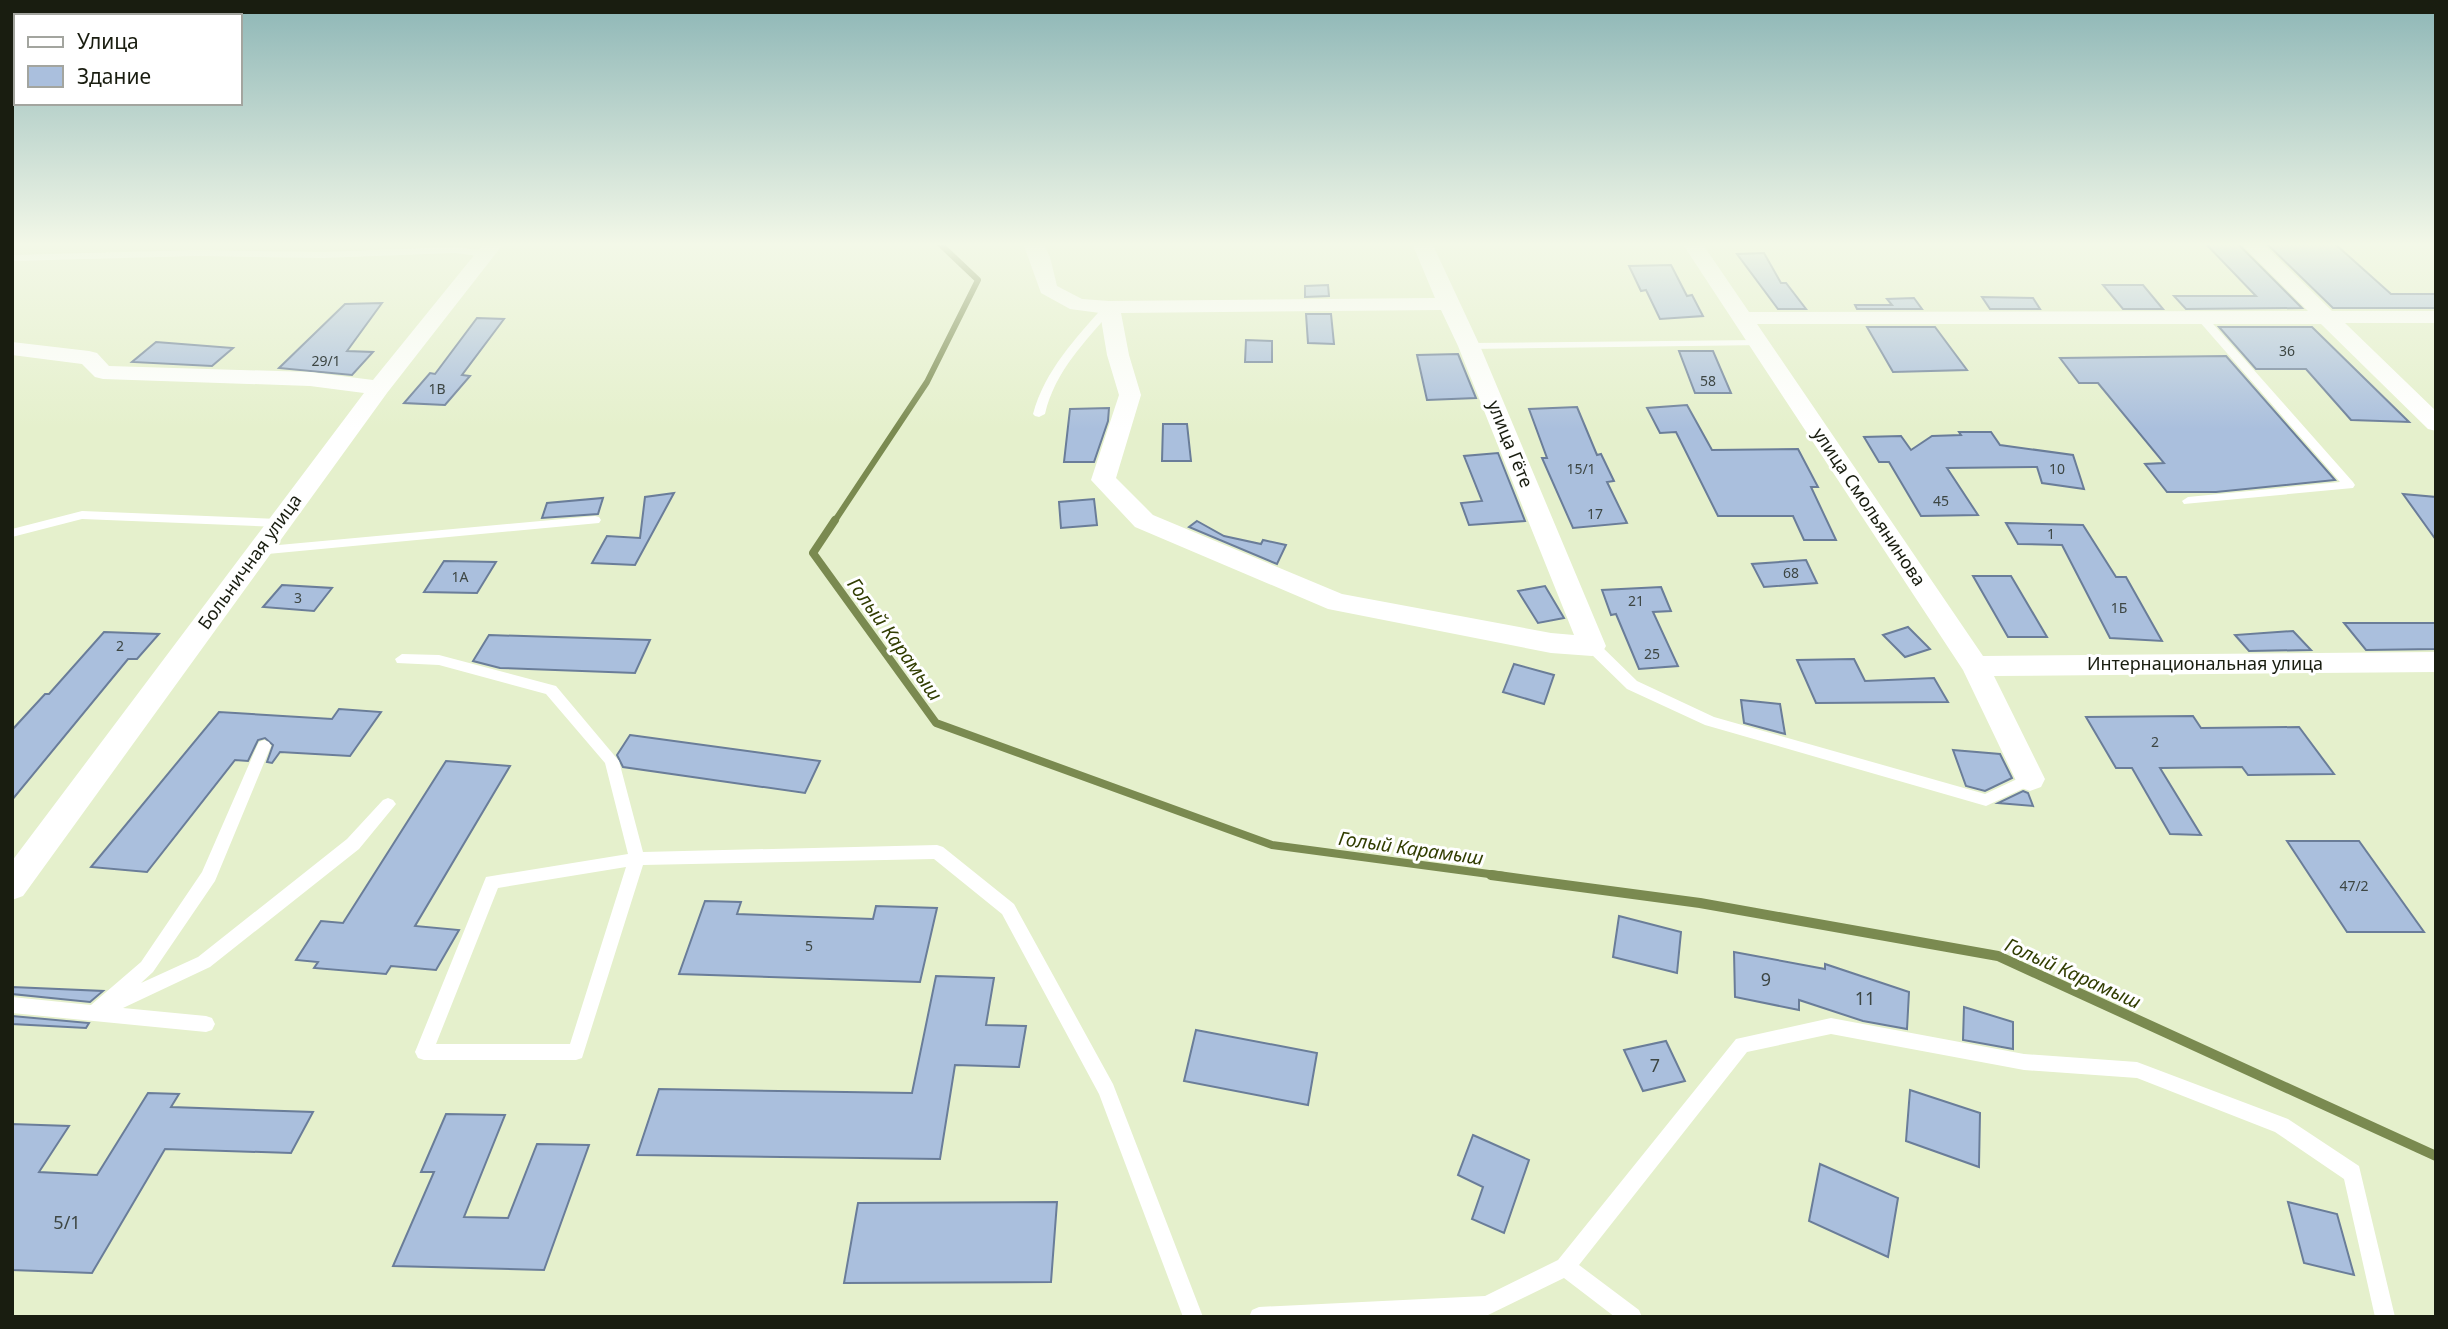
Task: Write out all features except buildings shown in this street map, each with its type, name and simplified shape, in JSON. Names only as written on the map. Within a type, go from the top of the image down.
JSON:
[{"type":"street","name":"Больничная улица","points":[[12,886],[257,551],[379,388],[445,305]]},
{"type":"street","points":[[1077,305],[1333,305]]},
{"type":"street","name":"улица Гёте","points":[[1449,305],[1469,346],[1592,646]]},
{"type":"street","name":"улица Смольянинова","points":[[1735,305],[1975,666],[2030,779]]},
{"type":"street","points":[[2311,305],[2436,424]]},
{"type":"street","points":[[1109,307],[1118,355],[1130,395],[1103,480],[1144,521],[1337,602],[1551,643],[1592,646]]},
{"type":"street","points":[[1744,318],[2436,317]]},
{"type":"street","points":[[12,348],[89,358],[103,372],[310,379],[379,388]]},
{"type":"street","name":"Интернациональная улица","points":[[1975,666],[2436,662]]},
{"type":"lane","points":[[1039,414],[1042,397],[1062,363],[1109,307]]},
{"type":"lane","points":[[2188,501],[2349,485],[2202,318]]},
{"type":"lane","points":[[1469,346],[1760,343]]},
{"type":"lane","points":[[12,533],[82,515],[278,523]]},
{"type":"lane","points":[[257,551],[595,520]]},
{"type":"lane","points":[[1592,646],[1632,685],[1710,721],[1986,800],[2030,779]]},
{"type":"lane","points":[[402,659],[439,660],[551,690],[612,761],[637,859],[576,1052],[424,1052],[492,882],[637,859],[937,852],[1008,909],[1107,1090],[1193,1317]]},
{"type":"lane","points":[[94,1013],[147,967],[209,876],[264,746]]},
{"type":"lane","points":[[94,1013],[204,962],[354,844],[388,804]]},
{"type":"lane","points":[[12,1005],[206,1024]]},
{"type":"lane","points":[[1259,1317],[1486,1306],[1565,1267],[1742,1045],[1831,1026],[2024,1062],[2137,1070],[2281,1125],[2353,1173],[2385,1317]]},
{"type":"lane","points":[[1565,1267],[1632,1317]]},
{"type":"waterway","name":"Голый Карамыш","points":[[834,522],[927,382],[965,305]]},
{"type":"waterway","name":"Голый Карамыш","points":[[835,520],[813,553],[936,723],[1272,845],[1504,876]]},
{"type":"waterway","name":"Голый Карамыш","points":[[1491,875],[1700,903],[1998,956],[2436,1156]]}]
